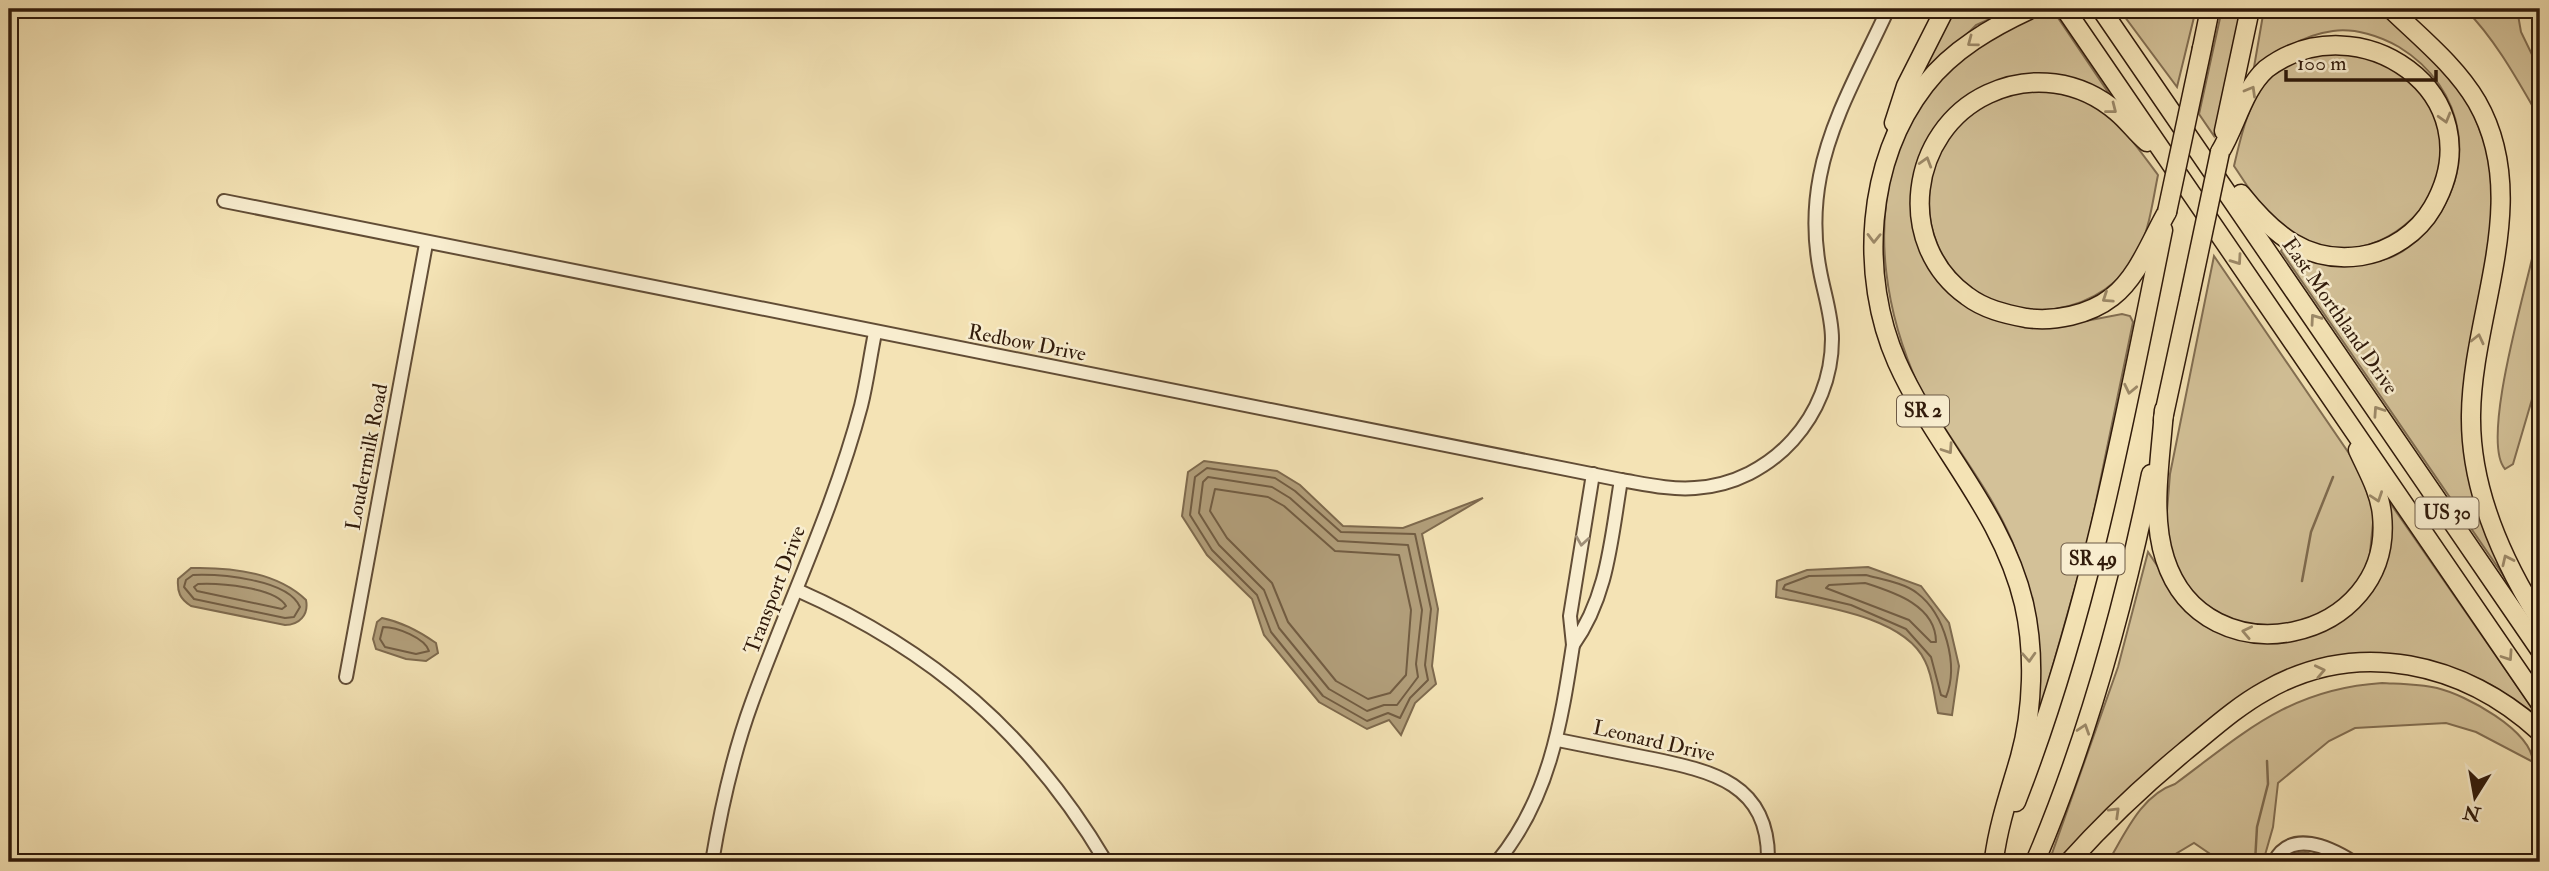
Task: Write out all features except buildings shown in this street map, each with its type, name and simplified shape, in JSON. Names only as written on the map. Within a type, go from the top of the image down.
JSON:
[{"type":"highway","points":[[1881,180],[1891,134],[1906,86],[1945,9]]},
{"type":"highway","name":"SR 2","points":[[1994,860],[2000,817],[2021,754],[2029,706],[2030,657],[2024,605],[2007,553],[1985,506],[1920,407],[1896,360],[1880,302],[1874,260],[1875,214],[1881,180],[1900,128],[1925,85],[1951,58],[1995,25],[2031,9]]},
{"type":"highway","name":"US 30","points":[[2066,9],[2540,703]]},
{"type":"highway","name":"East Morthland Drive","points":[[2101,9],[2540,650]]},
{"type":"highway","points":[[2170,163],[2117,112],[2090,93],[2035,81],[2007,86],[1975,100],[1936,137],[1925,160],[1920,195],[1923,231],[1938,266],[1966,296],[2000,313],[2044,321],[2079,314],[2112,297],[2154,247],[2167,212],[2210,9]]},
{"type":"highway","name":"SR 49","points":[[2035,862],[2083,734],[2115,630],[2250,9]]},
{"type":"highway","points":[[2391,9],[2458,74],[2478,103],[2492,138],[2501,173],[2500,221],[2475,354],[2470,418],[2481,491],[2495,535],[2520,588],[2540,620]]},
{"type":"highway","points":[[2196,146],[2278,235],[2311,253],[2342,259],[2376,254],[2401,242],[2426,220],[2445,186],[2452,153],[2447,118],[2432,85],[2406,61],[2372,42],[2335,38],[2299,47],[2266,69],[2249,91],[2233,131],[2220,152]]},
{"type":"highway","name":"SR 49","points":[[1994,860],[2047,719],[2081,609],[2154,247]]},
{"type":"highway","points":[[2164,410],[2158,513],[2160,541],[2172,577],[2191,603],[2216,621],[2241,631],[2270,635],[2311,628],[2343,609],[2366,581],[2378,556],[2382,530],[2380,502],[2342,411]]},
{"type":"highway","points":[[2069,862],[2141,788],[2222,721],[2266,690],[2306,673],[2356,663],[2398,663],[2437,670],[2475,685],[2513,707],[2540,732]]},
{"type":"street","name":"Redbow Drive","points":[[224,201],[426,244],[1621,481],[1695,488],[1738,478],[1774,458],[1796,439],[1813,413],[1831,363],[1832,336],[1815,240],[1820,176],[1835,127],[1888,9]]},
{"type":"street","name":"Loudermilk Road","points":[[346,677],[426,244]]},
{"type":"street","name":"Transport Drive","points":[[712,862],[727,784],[751,703],[797,590],[861,405],[875,332]]},
{"type":"street","points":[[1497,862],[1530,815],[1558,740],[1573,645],[1570,617],[1592,474]]},
{"type":"street","points":[[1573,645],[1591,621],[1603,591],[1621,481]]},
{"type":"street","points":[[2540,486],[2540,525]]},
{"type":"street","points":[[797,590],[871,625],[911,650],[995,716],[1048,777],[1106,862]]},
{"type":"street","name":"Leonard Drive","points":[[1558,740],[1693,767],[1720,776],[1741,789],[1757,808],[1764,827],[1768,862]]},
{"type":"street","points":[[2274,862],[2285,847],[2294,843],[2325,848],[2353,862]]},
{"type":"shaded area","points":[[1952,9],[2012,9],[1976,25],[1917,85]]},
{"type":"shaded area","points":[[2052,9],[2112,98],[2086,85],[1992,84],[1948,111],[1931,136],[1913,194],[1953,293],[2070,324],[2122,314],[2130,316],[2133,322],[2087,545],[2038,718],[2034,634],[2023,572],[2009,534],[1993,503],[1919,387],[1898,329],[1886,272],[1885,215],[1894,162],[1915,113],[1948,70],[1993,35]]},
{"type":"shaded area","points":[[2119,9],[2196,9],[2177,87]]},
{"type":"shaded area","points":[[2222,9],[2241,9],[2214,136],[2199,114]]},
{"type":"shaded area","points":[[2264,9],[2383,9],[2467,96],[2491,160],[2495,217],[2468,400],[2514,591],[2281,251],[2283,248],[2346,259],[2378,261],[2399,253],[2417,240],[2444,207],[2454,182],[2459,157],[2458,131],[2451,107],[2439,84],[2422,64],[2392,43],[2359,32],[2341,30],[2310,36],[2280,52],[2253,73]]},
{"type":"shaded area","points":[[2465,9],[2517,9],[2521,32],[2540,71],[2540,119],[2497,47]]},
{"type":"shaded area","points":[[2336,46],[2402,65],[2440,118],[2444,152],[2438,181],[2423,206],[2402,227],[2377,242],[2349,249],[2320,247],[2291,234],[2266,212],[2234,166],[2246,120],[2263,86],[2291,62]]},
{"type":"shaded area","points":[[2027,90],[2052,92],[2090,103],[2118,124],[2158,175],[2140,248],[2125,271],[2105,289],[2081,302],[2056,309],[2029,310],[2003,305],[1978,293],[1957,275],[1944,257],[1934,237],[1930,216],[1932,173],[1951,134],[1965,117],[1979,107]]},
{"type":"shaded area","points":[[2540,241],[2540,372],[2513,464],[2505,469],[2499,453],[2501,398],[2534,250]]},
{"type":"shaded area","points":[[2214,256],[2359,468],[2374,513],[2369,562],[2356,586],[2337,605],[2299,624],[2249,626],[2232,621],[2197,599],[2181,580],[2165,536],[2170,474]]},
{"type":"shaded area","points":[[2386,497],[2537,715],[2491,685],[2434,663],[2311,666],[2161,765],[2107,809],[2062,862],[2049,862],[2118,667],[2148,552],[2183,604],[2272,641],[2366,593]]},
{"type":"shaded area","points":[[2382,683],[2437,688],[2480,706],[2521,738],[2533,762],[2476,732],[2446,723],[2355,728],[2329,741],[2278,783],[2273,827],[2263,862],[2222,862],[2194,843],[2162,862],[2108,862],[2143,806],[2247,731],[2270,716],[2321,694]]},
{"type":"shaded area","points":[[2305,852],[2338,862],[2284,862],[2292,854]]},
{"type":"water","points":[[1204,461],[1277,471],[1300,485],[1343,526],[1403,528],[1483,498],[1422,534],[1438,609],[1432,666],[1436,684],[1415,703],[1401,735],[1389,720],[1367,729],[1319,702],[1264,635],[1252,599],[1207,555],[1182,516],[1188,472]]},
{"type":"water","points":[[1868,567],[1921,586],[1949,623],[1959,666],[1952,715],[1938,713],[1928,667],[1914,646],[1899,633],[1880,623],[1837,609],[1776,597],[1777,581],[1807,570]]},
{"type":"water","points":[[191,568],[237,570],[267,577],[306,600],[306,610],[302,618],[295,623],[285,625],[191,606],[182,598],[178,579]]},
{"type":"water","points":[[382,618],[403,625],[436,643],[438,653],[426,661],[406,659],[376,649],[373,639],[377,622]]},
{"type":"waterway","points":[[2302,581],[2311,532],[2333,477]]},
{"type":"waterway","points":[[2255,862],[2257,827],[2268,784],[2267,761]]}]
